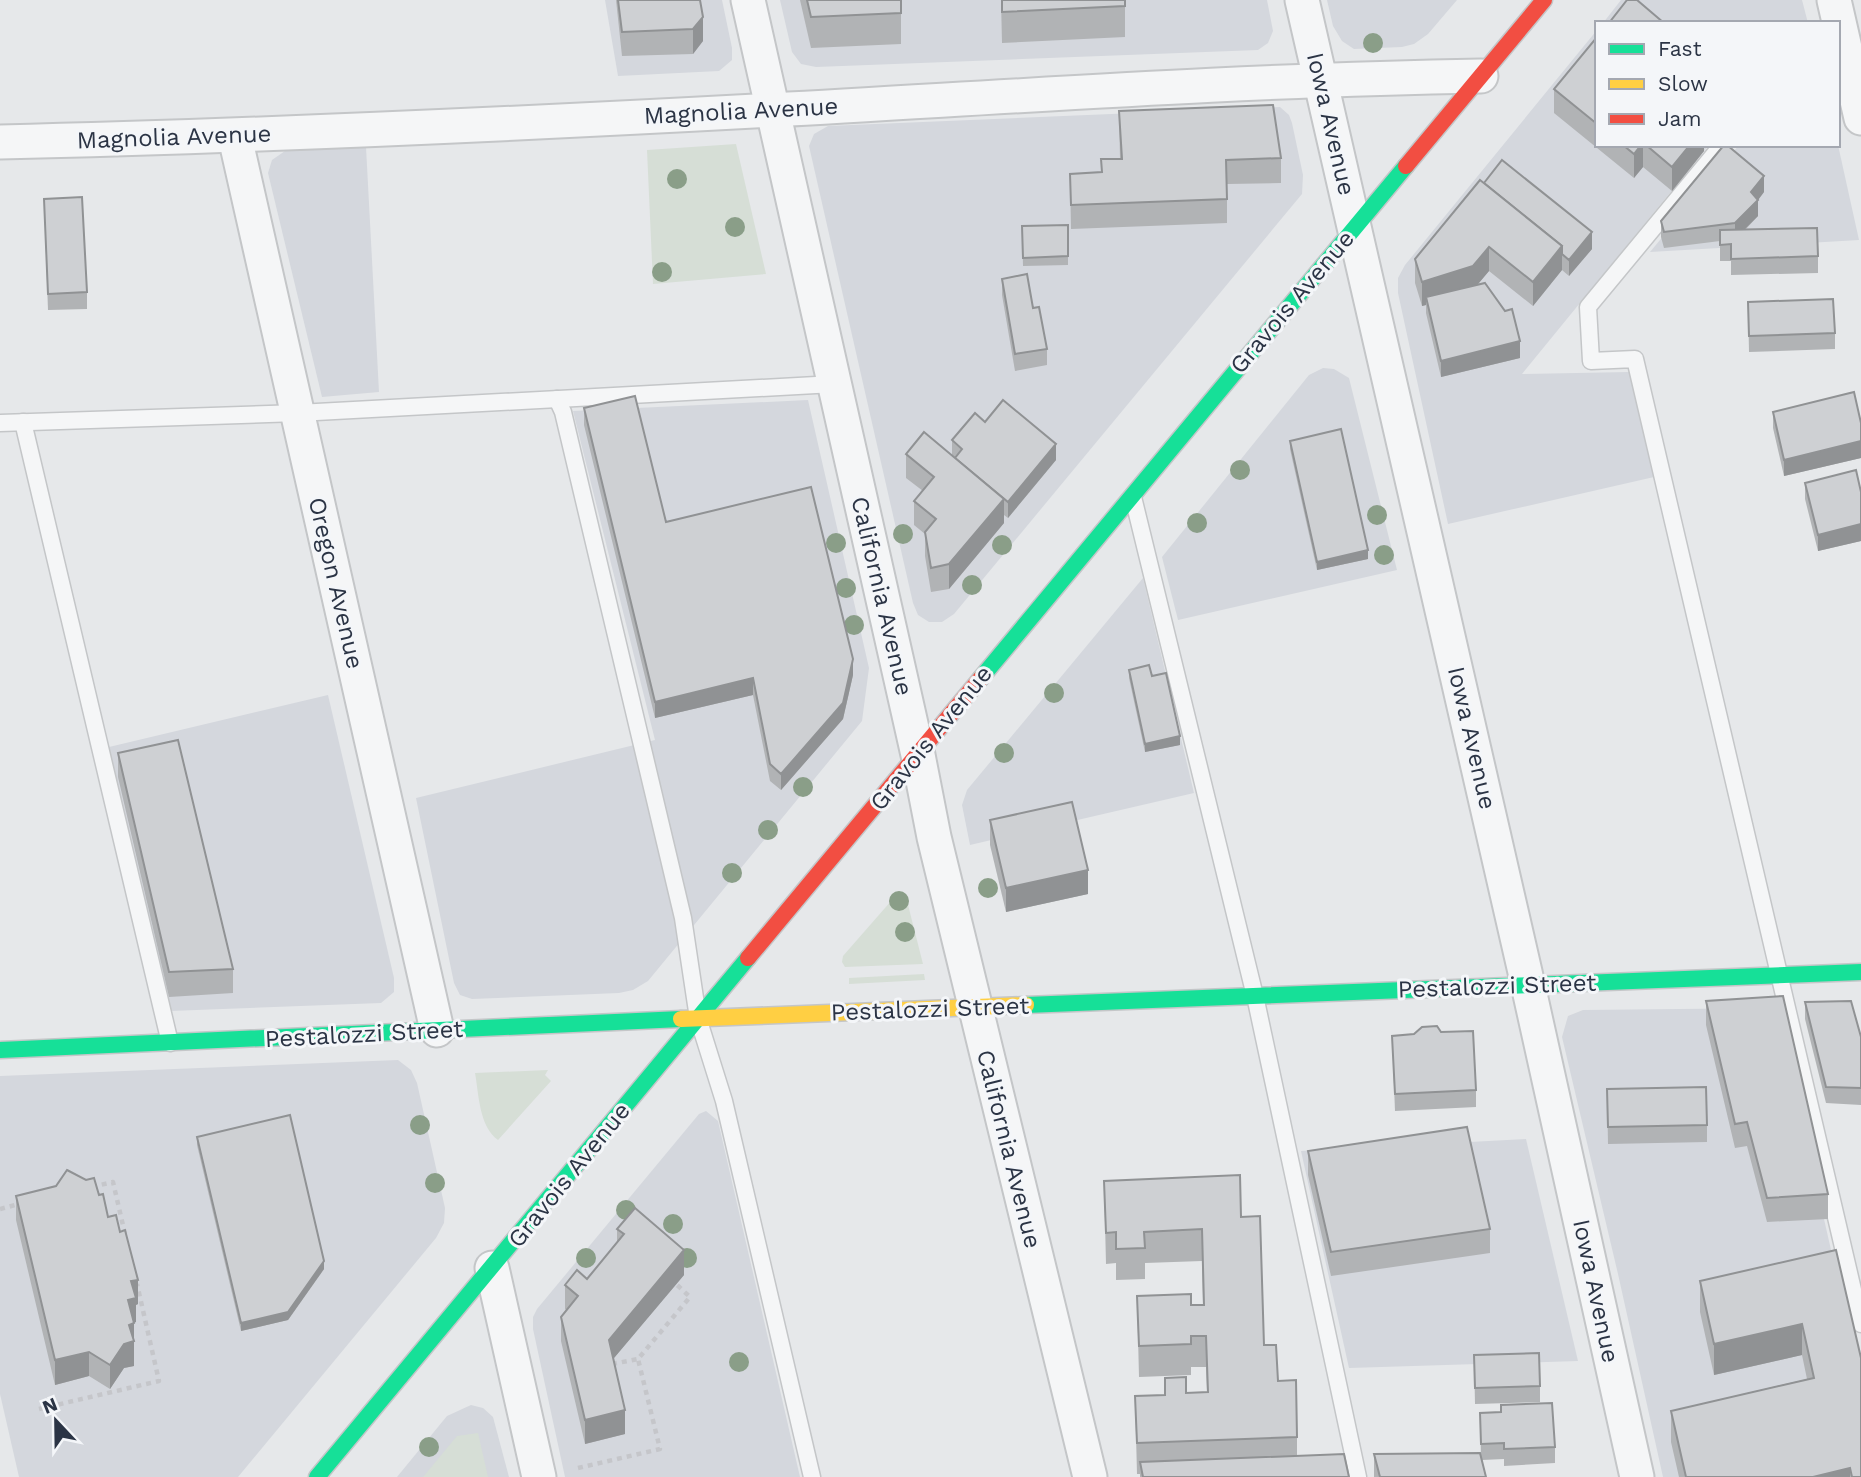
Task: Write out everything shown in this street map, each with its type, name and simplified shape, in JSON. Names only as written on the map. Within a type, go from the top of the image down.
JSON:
[{"type":"main road","name":"Gravois Avenue","points":[[317,1477],[1544,0]]},
{"type":"main road","name":"Pestalozzi Street","points":[[0,1051],[698,1018],[1861,972]]},
{"type":"street","name":"California Avenue","points":[[748,0],[918,755],[934,837],[1090,1477]]},
{"type":"street","name":"Iowa Avenue","points":[[1302,0],[1528,985],[1637,1477]]},
{"type":"street","points":[[1840,42],[1861,118]]},
{"type":"street","name":"Magnolia Avenue","points":[[0,142],[235,137],[1321,80],[1481,76]]},
{"type":"street","name":"Oregon Avenue","points":[[235,137],[437,1030]]},
{"type":"street","points":[[492,1268],[539,1477]]},
{"type":"lane","points":[[1720,147],[1588,307],[1591,361],[1635,359],[1861,1324]]},
{"type":"lane","points":[[0,423],[298,413],[834,384]]},
{"type":"lane","points":[[557,399],[563,412],[683,918],[698,1018],[724,1101],[812,1477]]},
{"type":"lane","points":[[23,422],[170,1043]]},
{"type":"lane","points":[[1133,494],[1255,996],[1358,1477]]},
{"type":"path","points":[[88,1188],[113,1182],[126,1235]]},
{"type":"path","points":[[0,1209],[25,1203]]},
{"type":"path","points":[[39,1409],[121,1393],[159,1381],[135,1275]]},
{"type":"path","points":[[609,1364],[638,1359],[690,1297],[676,1284]]},
{"type":"path","points":[[578,1468],[660,1449],[638,1359]]},
{"type":"shaded area","points":[[605,0],[722,0],[732,60],[719,71],[618,76]]},
{"type":"shaded area","points":[[780,0],[1267,0],[1273,31],[1268,43],[1258,50],[816,67],[801,64],[792,52]]},
{"type":"shaded area","points":[[1327,0],[1457,0],[1428,34],[1414,44],[1354,49],[1342,41],[1333,26]]},
{"type":"shaded area","points":[[1621,0],[1802,0],[1807,21],[1605,21]]},
{"type":"shaded area","points":[[1595,32],[1595,147],[1707,147],[1522,374],[1629,372],[1654,477],[1448,524],[1398,293],[1398,278],[1405,265]]},
{"type":"shaded area","points":[[1280,107],[1289,115],[1292,123],[1303,175],[1302,194],[954,614],[942,622],[929,622],[918,615],[913,603],[809,146],[814,134],[828,126]]},
{"type":"shaded area","points":[[736,144],[766,274],[653,284],[647,150]]},
{"type":"shaded area","points":[[366,147],[379,392],[322,397],[268,173],[272,160],[285,151]]},
{"type":"shaded area","points":[[1737,147],[1838,147],[1859,240],[1650,252]]},
{"type":"shaded area","points":[[1323,368],[1334,369],[1349,378],[1397,570],[1178,620],[1162,557],[1309,375]]},
{"type":"shaded area","points":[[808,400],[869,668],[862,721],[648,981],[633,990],[619,993],[472,999],[460,995],[454,983],[416,798],[655,740],[573,411]]},
{"type":"shaded area","points":[[1143,578],[1194,793],[970,845],[962,805],[967,790]]},
{"type":"shaded area","points":[[328,695],[394,978],[394,992],[381,1003],[170,1011],[109,747]]},
{"type":"shaded area","points":[[899,892],[906,897],[923,964],[845,967],[843,956]]},
{"type":"shaded area","points":[[924,974],[925,980],[849,984],[849,978]]},
{"type":"shaded area","points":[[1776,1008],[1834,1263],[1861,1477],[1663,1477],[1562,1037],[1568,1016],[1583,1010]]},
{"type":"shaded area","points":[[398,1060],[411,1070],[417,1083],[445,1208],[444,1223],[436,1238],[238,1477],[19,1477],[0,1394],[0,1076]]},
{"type":"shaded area","points":[[548,1070],[545,1075],[551,1081],[498,1140],[483,1118],[475,1073]]},
{"type":"shaded area","points":[[706,1111],[718,1121],[800,1477],[565,1477],[533,1329],[533,1317],[699,1114]]},
{"type":"shaded area","points":[[1526,1139],[1578,1361],[1349,1368],[1301,1151]]},
{"type":"shaded area","points":[[471,1405],[483,1408],[493,1417],[509,1477],[397,1477],[447,1416]]},
{"type":"shaded area","points":[[478,1433],[488,1477],[423,1477],[457,1436]]},
{"type":"building","points":[[618,0],[700,0],[703,17],[693,29],[622,32]]},
{"type":"building","points":[[807,0],[901,0],[901,13],[811,17]]},
{"type":"building","points":[[1002,0],[1125,0],[1125,6],[1002,12]]},
{"type":"building","points":[[1627,0],[1637,0],[1662,21],[1611,21]]},
{"type":"building","points":[[1595,39],[1595,122],[1554,89]]},
{"type":"building","points":[[1273,105],[1281,158],[1226,160],[1227,199],[1071,205],[1070,174],[1102,172],[1101,159],[1122,159],[1119,111]]},
{"type":"building","points":[[1625,147],[1639,147],[1634,154]]},
{"type":"building","points":[[1648,147],[1688,147],[1672,167]]},
{"type":"building","points":[[1722,147],[1729,147],[1764,176],[1751,192],[1758,200],[1735,223],[1664,232],[1661,221]]},
{"type":"building","points":[[1502,160],[1592,232],[1569,260],[1562,254],[1562,246],[1484,183]]},
{"type":"building","points":[[1480,180],[1562,246],[1533,282],[1489,247],[1473,266],[1422,282],[1415,259]]},
{"type":"building","points":[[82,197],[87,292],[48,294],[44,199]]},
{"type":"building","points":[[1068,225],[1068,256],[1023,258],[1022,226]]},
{"type":"building","points":[[1817,228],[1818,256],[1731,259],[1731,244],[1720,245],[1720,230]]},
{"type":"building","points":[[1027,274],[1033,308],[1039,307],[1047,349],[1015,354],[1002,279]]},
{"type":"building","points":[[1485,283],[1505,311],[1512,309],[1520,341],[1441,361],[1426,297]]},
{"type":"building","points":[[1833,299],[1835,333],[1749,336],[1748,302]]},
{"type":"building","points":[[1854,392],[1861,423],[1861,441],[1784,460],[1773,412]]},
{"type":"building","points":[[635,396],[666,522],[811,487],[853,659],[843,703],[781,774],[770,764],[753,678],[655,702],[584,408]]},
{"type":"building","points":[[1003,400],[1056,444],[1008,502],[955,458],[962,449],[952,440],[975,413],[985,422]]},
{"type":"building","points":[[1341,429],[1368,550],[1317,562],[1290,441]]},
{"type":"building","points":[[924,432],[1004,499],[949,564],[931,568],[925,532],[936,519],[914,501],[934,477],[906,454]]},
{"type":"building","points":[[1856,470],[1861,492],[1861,524],[1818,535],[1805,483]]},
{"type":"building","points":[[1149,665],[1152,676],[1166,673],[1180,736],[1145,744],[1129,670]]},
{"type":"building","points":[[178,740],[233,969],[169,972],[118,753]]},
{"type":"building","points":[[1072,802],[1088,870],[1006,888],[990,820]]},
{"type":"building","points":[[1783,996],[1828,1194],[1767,1198],[1747,1122],[1735,1124],[1706,1001]]},
{"type":"building","points":[[1851,1001],[1861,1037],[1861,1088],[1826,1087],[1805,1002]]},
{"type":"building","points":[[1437,1026],[1441,1032],[1473,1031],[1476,1090],[1395,1094],[1392,1036],[1414,1034],[1422,1027]]},
{"type":"building","points":[[1706,1087],[1707,1125],[1608,1127],[1607,1089]]},
{"type":"building","points":[[290,1115],[324,1261],[288,1312],[241,1323],[197,1137]]},
{"type":"building","points":[[1467,1127],[1490,1229],[1331,1252],[1308,1151]]},
{"type":"building","points":[[67,1170],[86,1180],[94,1178],[99,1195],[103,1194],[108,1217],[116,1215],[120,1232],[125,1230],[138,1280],[131,1281],[136,1298],[128,1300],[134,1323],[129,1325],[134,1341],[124,1344],[110,1365],[89,1352],[55,1360],[16,1196],[56,1186]]},
{"type":"building","points":[[1240,1175],[1241,1217],[1260,1216],[1264,1345],[1276,1345],[1278,1381],[1296,1380],[1297,1437],[1137,1443],[1135,1396],[1165,1395],[1165,1378],[1186,1377],[1186,1393],[1208,1392],[1206,1336],[1191,1336],[1191,1344],[1139,1346],[1137,1296],[1191,1294],[1191,1305],[1204,1305],[1202,1229],[1144,1232],[1145,1248],[1116,1249],[1116,1232],[1106,1233],[1104,1181]]},
{"type":"building","points":[[635,1208],[684,1250],[609,1340],[625,1410],[585,1420],[561,1317],[578,1296],[565,1285],[577,1270],[587,1279],[624,1234],[617,1229]]},
{"type":"building","points":[[1836,1250],[1861,1358],[1861,1477],[1852,1477],[1850,1468],[1813,1477],[1686,1477],[1671,1411],[1814,1378],[1802,1324],[1714,1344],[1700,1281]]},
{"type":"building","points":[[1539,1353],[1540,1386],[1475,1388],[1474,1355]]},
{"type":"building","points":[[1552,1403],[1555,1447],[1504,1449],[1504,1443],[1481,1444],[1480,1413],[1501,1412],[1501,1405]]},
{"type":"building","points":[[1480,1453],[1486,1477],[1380,1477],[1374,1454]]},
{"type":"building","points":[[1344,1454],[1349,1477],[1143,1477],[1140,1462]]},
{"type":"traffic: fast","points":[[981,678],[1406,166]]},
{"type":"traffic: fast","points":[[317,1477],[748,958]]},
{"type":"traffic: fast","points":[[1026,1005],[1861,972]]},
{"type":"traffic: fast","points":[[0,1050],[681,1019]]},
{"type":"traffic: slow","points":[[681,1019],[1026,1005]]},
{"type":"traffic: jam","points":[[1406,166],[1544,0]]},
{"type":"traffic: jam","points":[[748,958],[981,678]]}]
